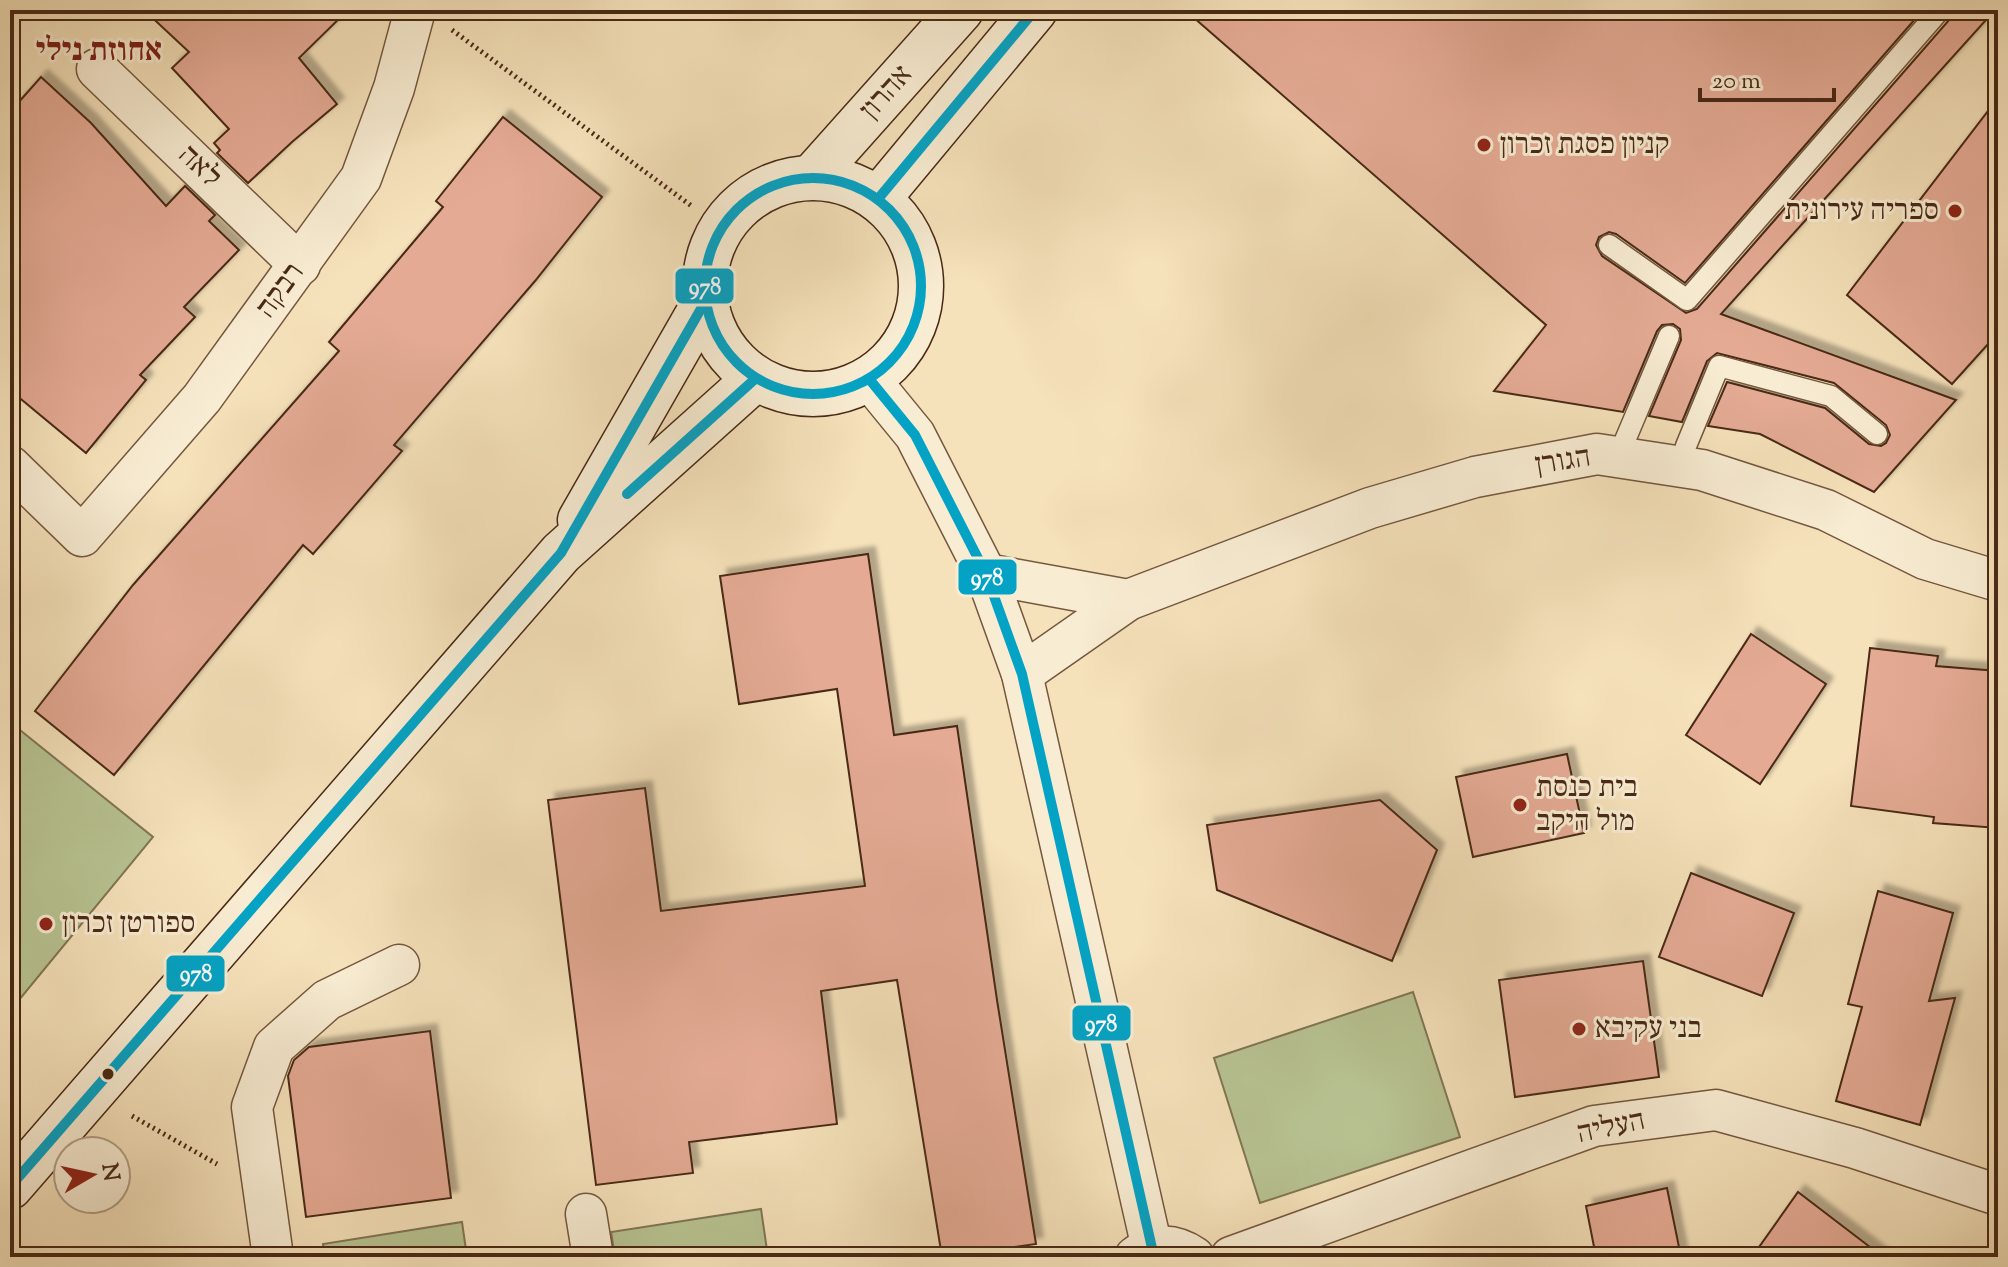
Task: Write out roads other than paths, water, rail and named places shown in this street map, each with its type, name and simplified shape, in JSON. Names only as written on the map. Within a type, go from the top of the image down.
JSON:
[{"type":"street","name":"רבקה","points":[[10,466],[82,536],[202,398],[361,178],[394,88],[415,10]]},
{"type":"street","name":"אהרון","points":[[812,177],[961,10]]},
{"type":"street","name":"אהרון","points":[[878,199],[1035,10]]},
{"type":"street","name":"לאה","points":[[97,69],[300,265]]},
{"type":"street","points":[[812,177],[847,183],[878,199],[902,223],[917,254],[922,287],[916,320],[901,351],[870,380],[849,389],[817,396],[785,392],[755,379],[730,357],[712,327],[706,300],[708,257],[723,225],[747,199],[777,183],[812,177]]},
{"type":"street","points":[[561,553],[706,300]]},
{"type":"street","points":[[10,1187],[561,553],[755,379]]},
{"type":"street","points":[[870,380],[915,435],[986,574],[1022,674],[1144,1252],[1167,1246],[1181,1249],[1194,1257]]},
{"type":"street","name":"הגורן","points":[[1022,674],[1128,600],[1370,508],[1475,477],[1597,454],[1702,470],[1826,510],[1925,559],[1998,581]]},
{"type":"street","points":[[986,574],[1128,600]]},
{"type":"street","points":[[273,1257],[252,1107],[274,1047],[327,1000],[399,965]]},
{"type":"street","name":"העליה","points":[[1231,1257],[1594,1126],[1716,1110],[1855,1148],[1998,1195]]},
{"type":"street","points":[[586,1214],[593,1257]]},
{"type":"lane","points":[[1609,245],[1687,300],[1940,10]]},
{"type":"lane","points":[[1618,457],[1669,336]]},
{"type":"lane","points":[[1681,466],[1686,446],[1719,366],[1831,396],[1877,434]]},
{"type":"place","name":"קניון פסגת זכרון","points":[[1484,145]]},
{"type":"place","name":"ספריה עירונית","points":[[1955,211]]},
{"type":"place","name":"בית כנסת מול היקב","points":[[1520,805]]},
{"type":"place","name":"ספורטן זכרון","points":[[46,924]]},
{"type":"place","name":"בני עקיבא","points":[[1579,1029]]},
{"type":"district","name":"אחוזת נילי","points":[[99,52]]}]
